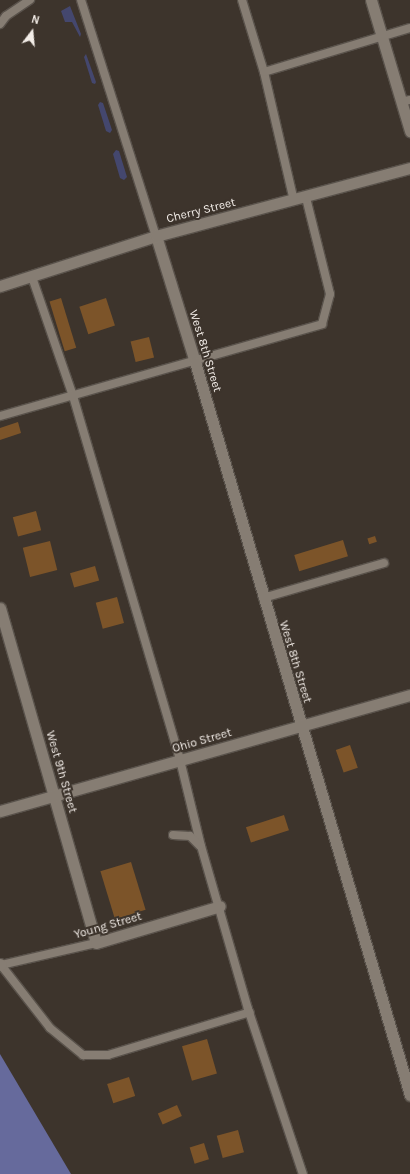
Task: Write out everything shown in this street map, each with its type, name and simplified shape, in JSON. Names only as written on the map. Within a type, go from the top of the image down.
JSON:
[{"type":"street","points":[[371,0],[382,36],[406,101],[410,131]]},
{"type":"street","name":"Cherry Street","points":[[0,286],[156,236],[306,198],[410,168]]},
{"type":"street","name":"West 8th Street","points":[[156,236],[195,362],[410,1095]]},
{"type":"street","name":"West 9th Street","points":[[0,608],[96,943]]},
{"type":"street","name":"Ohio Street","points":[[0,811],[54,797],[410,695]]},
{"type":"street","name":"Young Street","points":[[96,943],[220,906]]},
{"type":"lane","points":[[0,24],[6,16],[30,0]]},
{"type":"lane","points":[[81,0],[156,236]]},
{"type":"lane","points":[[242,0],[264,72],[294,201]]},
{"type":"lane","points":[[264,72],[410,28]]},
{"type":"lane","points":[[0,416],[195,362],[322,324],[330,294],[306,198]]},
{"type":"lane","points":[[32,277],[73,396],[180,760],[201,846],[220,906],[250,1012],[303,1174]]},
{"type":"lane","points":[[263,598],[384,563]]},
{"type":"lane","points":[[173,835],[190,836],[201,846]]},
{"type":"lane","name":"Young Street","points":[[1,964],[96,943]]},
{"type":"lane","points":[[1,964],[50,1028],[83,1055],[108,1055],[250,1012]]},
{"type":"shaded area","points":[[70,6],[81,34],[80,37],[72,22],[65,22],[61,11]]},
{"type":"shaded area","points":[[86,54],[96,82],[95,84],[92,83],[84,57]]},
{"type":"shaded area","points":[[100,102],[103,103],[112,130],[110,133],[106,131],[98,105]]},
{"type":"shaded area","points":[[116,150],[119,151],[127,177],[124,180],[120,178],[113,154]]},
{"type":"shaded area","points":[[0,1054],[71,1174],[0,1174]]},
{"type":"building","points":[[61,298],[76,348],[65,351],[50,302]]},
{"type":"building","points":[[106,298],[115,326],[88,334],[79,307]]},
{"type":"building","points":[[149,337],[154,357],[136,362],[131,342]]},
{"type":"building","points":[[18,422],[21,433],[0,440],[0,428]]},
{"type":"building","points":[[36,511],[41,530],[18,537],[13,517]]},
{"type":"building","points":[[375,536],[377,542],[369,544],[367,538]]},
{"type":"building","points":[[343,540],[348,556],[299,571],[294,555]]},
{"type":"building","points":[[50,541],[57,570],[30,577],[23,548]]},
{"type":"building","points":[[95,566],[99,580],[74,588],[70,573]]},
{"type":"building","points":[[117,597],[124,623],[103,629],[96,603]]},
{"type":"building","points":[[350,745],[358,768],[344,773],[336,750]]},
{"type":"building","points":[[284,815],[289,830],[251,843],[246,827]]},
{"type":"building","points":[[131,862],[146,910],[115,919],[100,871]]},
{"type":"building","points":[[207,1039],[217,1074],[192,1081],[182,1046]]},
{"type":"building","points":[[129,1077],[135,1096],[113,1103],[107,1084]]},
{"type":"building","points":[[177,1105],[182,1116],[163,1125],[158,1114]]},
{"type":"building","points":[[238,1130],[244,1152],[223,1158],[217,1136]]},
{"type":"building","points":[[204,1143],[209,1159],[195,1164],[190,1147]]}]
